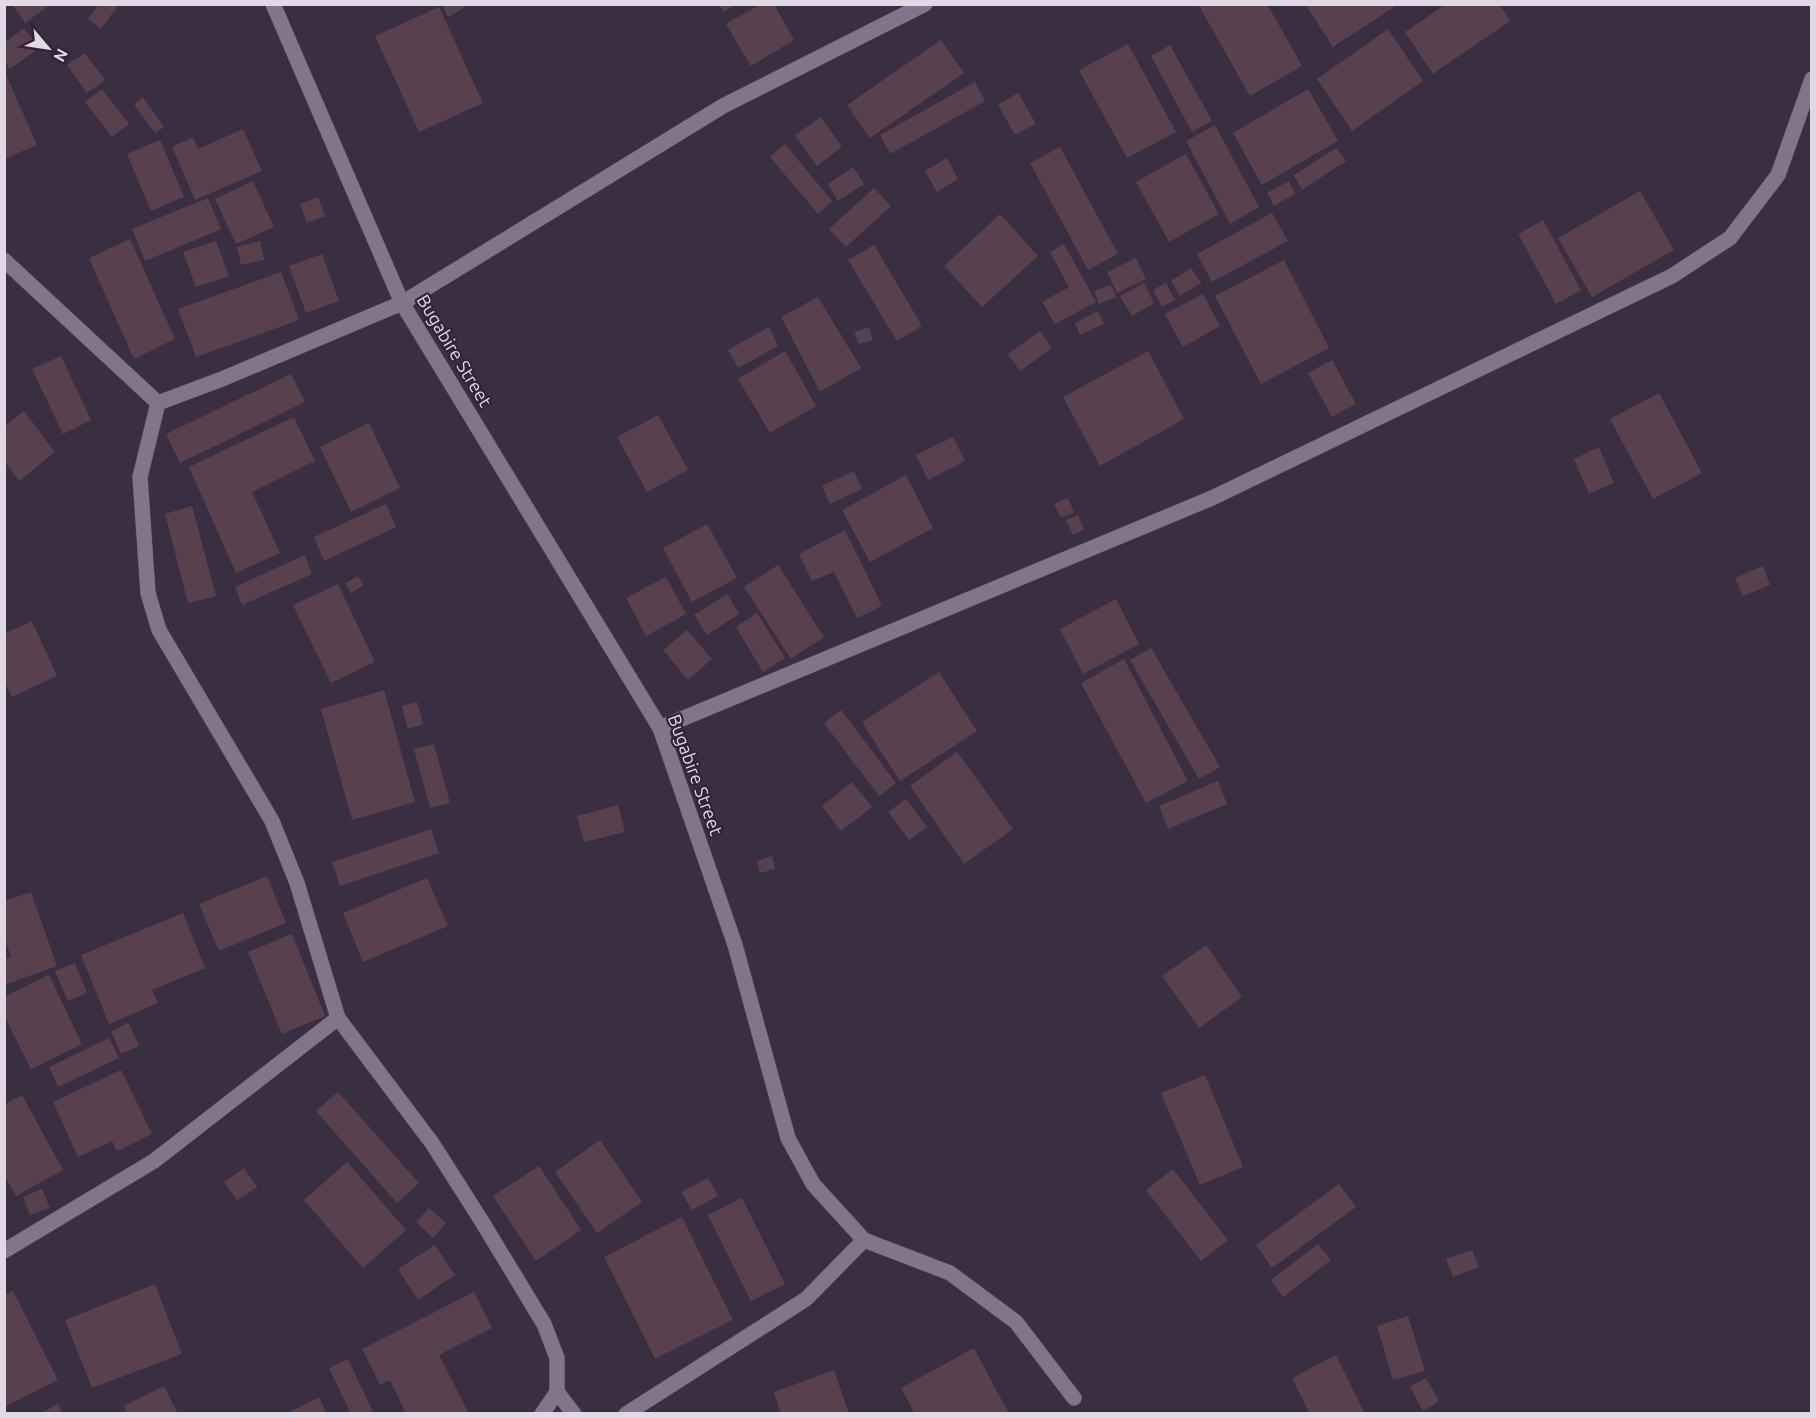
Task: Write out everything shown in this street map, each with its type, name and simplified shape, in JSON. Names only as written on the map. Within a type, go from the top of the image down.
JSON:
[{"type":"street","name":"Bugabire Street","points":[[273,4],[402,303],[660,728],[735,945],[788,1138],[813,1184],[864,1240],[950,1273],[1016,1322],[1074,1398]]},
{"type":"street","points":[[158,403],[222,379],[402,303],[723,106],[925,4]]},
{"type":"street","points":[[660,728],[1212,498],[1672,276],[1730,238],[1778,175],[1812,79]]},
{"type":"street","points":[[4,260],[158,403]]},
{"type":"street","points":[[158,403],[140,477],[148,593],[159,630],[272,820],[297,883],[338,1018],[432,1143],[544,1324],[557,1358],[558,1392],[574,1413]]},
{"type":"street","points":[[4,1251],[154,1161],[338,1018]]},
{"type":"street","points":[[626,1413],[806,1299],[864,1240]]},
{"type":"street","points":[[542,1413],[558,1392]]},
{"type":"building","points":[[12,4],[51,4],[25,23]]},
{"type":"building","points":[[99,4],[119,4],[101,29],[88,19]]},
{"type":"building","points":[[442,4],[462,4],[464,8],[448,17]]},
{"type":"building","points":[[719,4],[738,4],[723,12]]},
{"type":"building","points":[[761,4],[774,4],[794,40],[751,66],[726,24]]},
{"type":"building","points":[[1198,4],[1267,4],[1302,66],[1250,96]]},
{"type":"building","points":[[1305,4],[1392,4],[1394,7],[1333,47]]},
{"type":"building","points":[[1446,4],[1499,4],[1510,21],[1433,74],[1405,32]]},
{"type":"building","points":[[439,7],[483,103],[419,132],[375,36]]},
{"type":"building","points":[[24,28],[39,48],[10,69],[4,61],[4,43]]},
{"type":"building","points":[[1388,29],[1423,81],[1352,131],[1317,79]]},
{"type":"building","points":[[941,40],[964,73],[870,138],[847,105]]},
{"type":"building","points":[[1128,44],[1176,132],[1127,158],[1079,70]]},
{"type":"building","points":[[1170,45],[1212,121],[1192,132],[1151,56]]},
{"type":"building","points":[[85,53],[105,80],[87,93],[67,65]]},
{"type":"building","points":[[4,70],[37,145],[4,159]]},
{"type":"building","points":[[975,82],[985,101],[890,154],[880,135]]},
{"type":"building","points":[[102,89],[129,124],[112,137],[85,102]]},
{"type":"building","points":[[1308,89],[1338,141],[1262,185],[1233,133]]},
{"type":"building","points":[[1018,93],[1036,124],[1015,135],[998,105]]},
{"type":"building","points":[[143,97],[164,127],[155,133],[134,104]]},
{"type":"building","points":[[821,117],[842,147],[817,166],[795,135]]},
{"type":"building","points":[[1215,125],[1259,207],[1230,224],[1186,141]]},
{"type":"building","points":[[243,129],[262,171],[195,200],[172,147],[193,137],[198,149]]},
{"type":"building","points":[[160,140],[184,197],[151,211],[127,154]]},
{"type":"building","points":[[785,144],[832,201],[818,214],[770,157]]},
{"type":"building","points":[[1060,147],[1118,254],[1088,270],[1030,163]]},
{"type":"building","points":[[1336,148],[1346,161],[1302,190],[1294,175]]},
{"type":"building","points":[[1186,154],[1219,214],[1169,242],[1136,182]]},
{"type":"building","points":[[947,158],[958,179],[937,192],[925,171]]},
{"type":"building","points":[[853,167],[864,184],[838,201],[828,184]]},
{"type":"building","points":[[253,181],[274,227],[236,244],[215,199]]},
{"type":"building","points":[[1289,181],[1295,194],[1274,206],[1267,193]]},
{"type":"building","points":[[874,188],[891,206],[846,247],[829,229]]},
{"type":"building","points":[[1640,191],[1674,250],[1592,297],[1558,238]]},
{"type":"building","points":[[318,197],[325,216],[307,223],[300,204]]},
{"type":"building","points":[[208,198],[221,229],[145,261],[132,229]]},
{"type":"building","points":[[1272,213],[1288,241],[1212,282],[1197,254]]},
{"type":"building","points":[[1000,214],[1038,256],[982,307],[944,266]]},
{"type":"building","points":[[1543,220],[1581,290],[1556,304],[1518,234]]},
{"type":"building","points":[[130,239],[175,339],[134,359],[89,258]]},
{"type":"building","points":[[216,241],[229,276],[196,287],[183,252]]},
{"type":"building","points":[[260,241],[264,260],[241,265],[237,247]]},
{"type":"building","points":[[1064,244],[1096,302],[1055,324],[1042,302],[1069,287],[1050,252]]},
{"type":"building","points":[[874,245],[922,326],[897,341],[848,260]]},
{"type":"building","points":[[322,254],[339,301],[306,313],[289,266]]},
{"type":"building","points":[[1136,258],[1146,279],[1117,293],[1107,272]]},
{"type":"building","points":[[1284,260],[1329,348],[1261,384],[1215,296]]},
{"type":"building","points":[[1191,268],[1201,283],[1180,296],[1171,281]]},
{"type":"building","points":[[281,272],[299,320],[196,357],[178,309]]},
{"type":"building","points":[[1144,283],[1154,303],[1132,316],[1120,296]]},
{"type":"building","points":[[1166,283],[1175,300],[1162,307],[1153,290]]},
{"type":"building","points":[[1111,285],[1116,297],[1099,304],[1094,291]]},
{"type":"building","points":[[1203,294],[1220,326],[1183,347],[1165,314]]},
{"type":"building","points":[[818,297],[861,368],[820,392],[781,317]]},
{"type":"building","points":[[1098,311],[1104,324],[1080,335],[1075,323]]},
{"type":"building","points":[[769,327],[778,346],[738,368],[728,350]]},
{"type":"building","points":[[869,327],[873,340],[859,344],[854,332]]},
{"type":"building","points":[[1040,331],[1052,348],[1020,371],[1008,354]]},
{"type":"building","points":[[785,351],[816,406],[770,433],[738,379]]},
{"type":"building","points":[[1148,351],[1184,419],[1100,466],[1063,397]]},
{"type":"building","points":[[61,356],[91,420],[63,434],[32,369]]},
{"type":"building","points":[[1332,360],[1356,404],[1332,417],[1308,373]]},
{"type":"building","points":[[291,374],[305,402],[180,463],[166,434]]},
{"type":"building","points":[[1659,393],[1702,473],[1653,499],[1610,419]]},
{"type":"building","points":[[24,411],[55,452],[19,481],[4,461],[4,427]]},
{"type":"building","points":[[658,415],[688,470],[647,492],[617,437]]},
{"type":"building","points":[[294,417],[315,461],[252,492],[280,553],[236,573],[189,467]]},
{"type":"building","points":[[369,423],[400,488],[351,512],[320,447]]},
{"type":"building","points":[[953,437],[965,461],[928,480],[916,455]]},
{"type":"building","points":[[1599,447],[1614,483],[1589,494],[1574,459]]},
{"type":"building","points":[[854,471],[862,489],[830,504],[822,486]]},
{"type":"building","points":[[906,475],[933,528],[870,562],[842,510]]},
{"type":"building","points":[[1068,498],[1074,512],[1061,518],[1054,504]]},
{"type":"building","points":[[386,504],[396,527],[324,561],[314,537]]},
{"type":"building","points":[[192,506],[216,596],[188,603],[165,514]]},
{"type":"building","points":[[1078,515],[1084,530],[1073,535],[1066,520]]},
{"type":"building","points":[[707,524],[737,578],[692,602],[663,548]]},
{"type":"building","points":[[845,530],[882,606],[857,618],[834,572],[812,581],[799,554]]},
{"type":"building","points":[[305,555],[312,574],[242,605],[235,587]]},
{"type":"building","points":[[778,565],[824,637],[791,659],[744,587]]},
{"type":"building","points":[[1763,566],[1770,585],[1743,596],[1735,578]]},
{"type":"building","points":[[358,576],[363,585],[351,593],[345,583]]},
{"type":"building","points":[[666,577],[686,614],[646,636],[626,598]]},
{"type":"building","points":[[338,584],[375,662],[331,683],[293,605]]},
{"type":"building","points":[[727,594],[739,614],[707,635],[694,615]]},
{"type":"building","points":[[1116,599],[1139,644],[1083,674],[1060,629]]},
{"type":"building","points":[[757,613],[785,658],[763,672],[736,627]]},
{"type":"building","points":[[32,621],[57,676],[12,697],[4,681],[4,634]]},
{"type":"building","points":[[687,630],[712,659],[688,680],[663,650]]},
{"type":"building","points":[[1151,648],[1220,767],[1199,779],[1130,660]]},
{"type":"building","points":[[1124,659],[1188,781],[1146,803],[1081,683]]},
{"type":"building","points":[[939,672],[977,731],[900,781],[862,722]]},
{"type":"building","points":[[384,690],[415,802],[352,820],[321,709]]},
{"type":"building","points":[[417,702],[423,724],[408,729],[402,706]]},
{"type":"building","points":[[841,710],[896,783],[879,796],[824,723]]},
{"type":"building","points":[[434,744],[450,803],[430,808],[414,749]]},
{"type":"building","points":[[957,752],[1013,829],[964,864],[910,786]]},
{"type":"building","points":[[1218,781],[1227,804],[1168,829],[1159,806]]},
{"type":"building","points":[[852,782],[872,807],[841,831],[822,806]]},
{"type":"building","points":[[906,799],[927,827],[909,840],[888,812]]},
{"type":"building","points":[[618,805],[625,832],[584,842],[577,816]]},
{"type":"building","points":[[431,829],[439,853],[340,886],[332,862]]},
{"type":"building","points":[[772,856],[775,869],[760,873],[757,861]]},
{"type":"building","points":[[267,876],[286,923],[219,951],[199,904]]},
{"type":"building","points":[[427,878],[448,926],[363,962],[343,913]]},
{"type":"building","points":[[31,892],[57,966],[4,985],[4,960],[11,957],[4,937],[4,901]]},
{"type":"building","points":[[183,913],[205,968],[152,990],[158,1003],[109,1024],[81,955]]},
{"type":"building","points":[[292,934],[325,1016],[282,1034],[248,952]]},
{"type":"building","points":[[1206,945],[1242,997],[1199,1028],[1162,976]]},
{"type":"building","points":[[75,963],[87,993],[68,1001],[55,971]]},
{"type":"building","points":[[49,975],[82,1044],[31,1069],[4,1015],[4,997]]},
{"type":"building","points":[[129,1023],[139,1046],[121,1054],[111,1031]]},
{"type":"building","points":[[109,1038],[119,1058],[58,1087],[49,1067]]},
{"type":"building","points":[[121,1070],[152,1134],[117,1151],[112,1141],[78,1157],[53,1102]]},
{"type":"building","points":[[1205,1075],[1243,1167],[1200,1185],[1161,1093]]},
{"type":"building","points":[[338,1092],[419,1183],[397,1203],[316,1111]]},
{"type":"building","points":[[22,1095],[63,1170],[16,1196],[4,1175],[4,1105]]},
{"type":"building","points":[[600,1140],[642,1202],[597,1233],[555,1172]]},
{"type":"building","points":[[347,1162],[406,1230],[363,1268],[304,1200]]},
{"type":"building","points":[[539,1166],[581,1230],[536,1261],[493,1196]]},
{"type":"building","points":[[244,1168],[257,1187],[237,1200],[224,1182]]},
{"type":"building","points":[[1173,1169],[1228,1240],[1201,1261],[1146,1190]]},
{"type":"building","points":[[708,1178],[718,1196],[692,1210],[681,1192]]},
{"type":"building","points":[[1339,1184],[1356,1207],[1272,1268],[1256,1245]]},
{"type":"building","points":[[42,1189],[50,1208],[30,1215],[23,1197]]},
{"type":"building","points":[[742,1198],[785,1284],[751,1301],[708,1215]]},
{"type":"building","points":[[429,1208],[446,1223],[433,1238],[416,1222]]},
{"type":"building","points":[[682,1217],[733,1320],[655,1359],[604,1257]]},
{"type":"building","points":[[1318,1244],[1331,1260],[1283,1297],[1271,1280]]},
{"type":"building","points":[[435,1245],[455,1275],[418,1300],[398,1269]]},
{"type":"building","points":[[1472,1250],[1479,1267],[1453,1277],[1446,1259]]},
{"type":"building","points":[[155,1284],[182,1354],[92,1388],[65,1320]]},
{"type":"building","points":[[13,1291],[58,1380],[4,1407],[4,1295]]},
{"type":"building","points":[[474,1292],[492,1328],[439,1355],[469,1414],[406,1414],[390,1380],[380,1385],[362,1349]]},
{"type":"building","points":[[1408,1316],[1425,1371],[1393,1380],[1377,1326]]},
{"type":"building","points":[[974,1348],[1008,1412],[915,1414],[901,1388]]},
{"type":"building","points":[[1336,1355],[1365,1414],[1310,1414],[1292,1378]]},
{"type":"building","points":[[348,1359],[374,1414],[351,1414],[329,1368]]},
{"type":"building","points":[[834,1370],[849,1414],[781,1414],[774,1392]]},
{"type":"building","points":[[1426,1378],[1439,1401],[1423,1411],[1410,1387]]},
{"type":"building","points":[[164,1386],[178,1414],[127,1414],[124,1406]]},
{"type":"building","points":[[319,1397],[327,1414],[286,1414]]},
{"type":"building","points":[[58,1404],[63,1414],[40,1414]]}]
